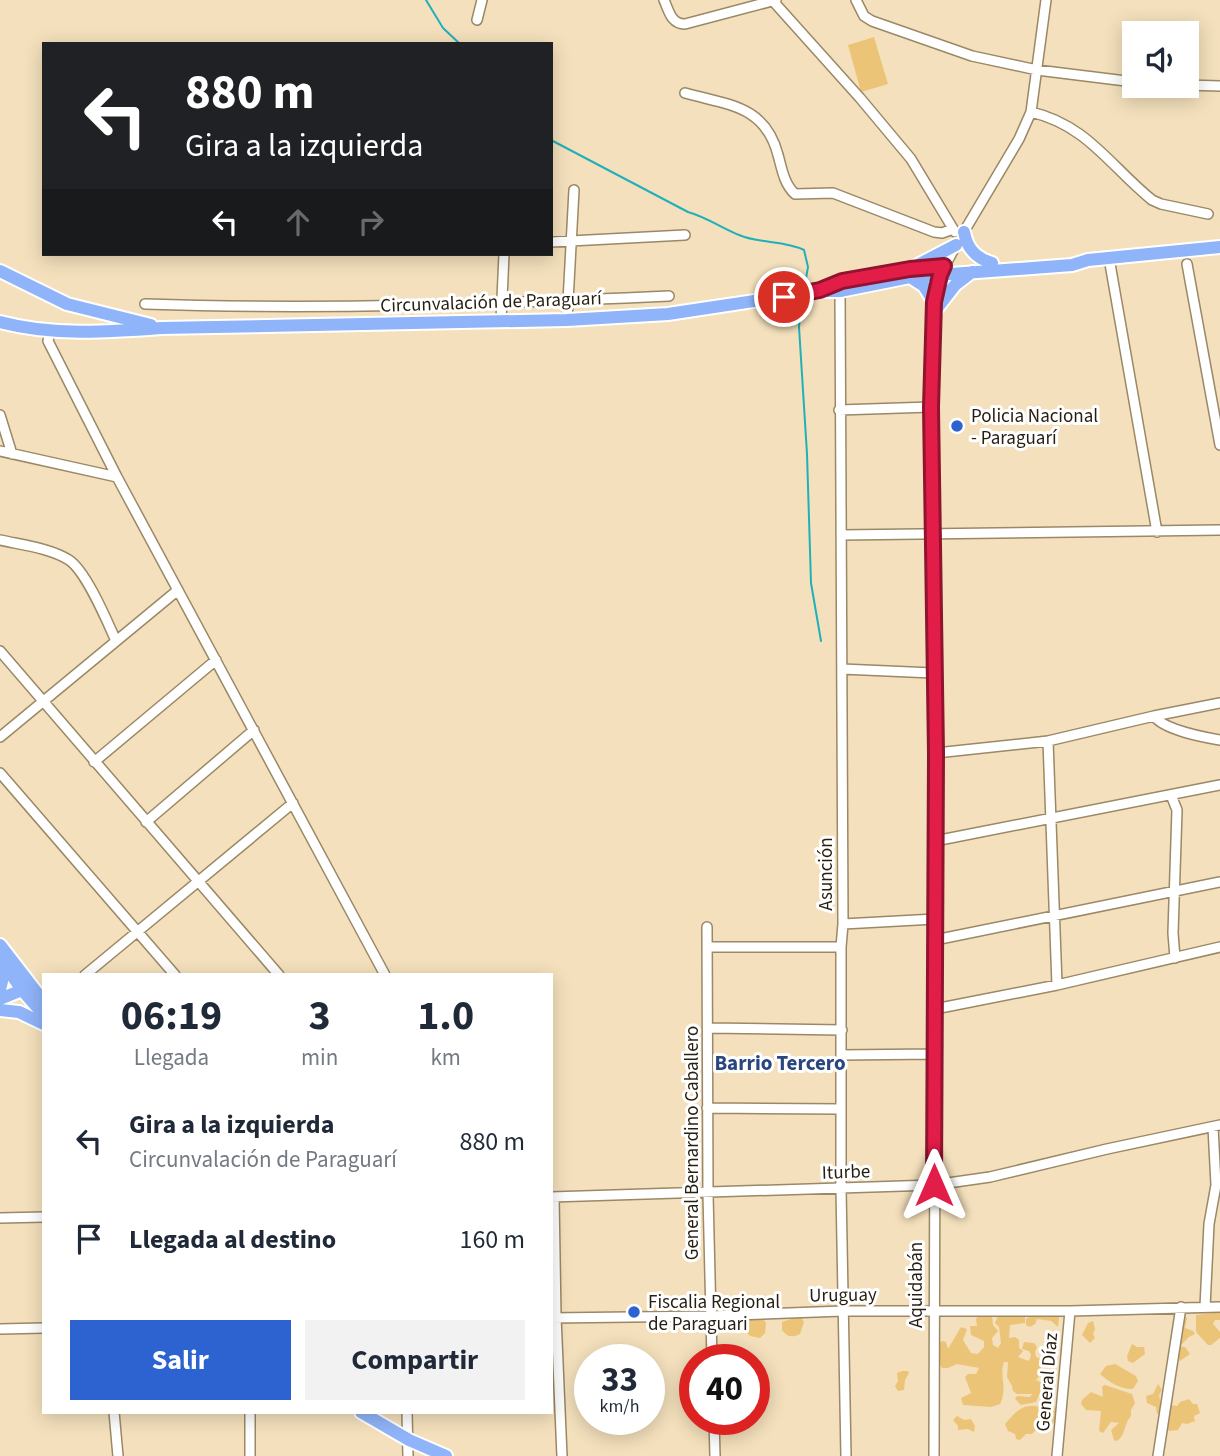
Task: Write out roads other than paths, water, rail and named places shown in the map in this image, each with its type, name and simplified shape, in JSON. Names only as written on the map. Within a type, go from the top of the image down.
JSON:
[{"type":"highway","points":[[972,272],[934,307],[924,286],[910,273],[958,236],[983,260],[992,263]]},
{"type":"highway","name":"Circunvalación de Paraguarí","points":[[942,270],[972,272],[1072,265],[1088,260],[1220,247]]},
{"type":"highway","name":"Circunvalación de Paraguarí","points":[[0,322],[50,331],[122,331],[567,320],[668,314],[784,297],[820,290],[842,281],[992,263],[1073,257],[1088,260]]},
{"type":"highway","name":"Circunvalación de Paraguarí","points":[[0,271],[67,304],[161,328]]},
{"type":"highway","name":"Circunvalación de Paraguarí","points":[[820,290],[840,291],[910,273]]},
{"type":"highway","points":[[0,945],[42,999]]},
{"type":"highway","points":[[0,958],[42,1013]]},
{"type":"highway","points":[[15,964],[22,990],[42,1006]]},
{"type":"highway","points":[[0,965],[4,977],[0,990]]},
{"type":"highway","points":[[0,999],[22,990]]},
{"type":"highway","points":[[0,1010],[19,1013],[42,1023]]},
{"type":"highway","points":[[364,1414],[409,1440],[446,1456]]},
{"type":"street","points":[[477,20],[482,0]]},
{"type":"street","points":[[664,0],[673,21],[678,24],[774,0],[911,159],[958,236]]},
{"type":"street","points":[[856,0],[864,16],[872,21],[972,56],[1037,69],[1122,80]]},
{"type":"street","name":"Aquidabán","points":[[933,1456],[936,753],[931,407],[934,307],[942,270],[958,236],[1019,139],[1031,113],[1046,0]]},
{"type":"street","points":[[1199,85],[1220,86]]},
{"type":"street","points":[[685,93],[743,108],[758,118],[767,127],[776,146],[785,181],[795,194],[833,193],[934,232],[958,236]]},
{"type":"street","points":[[1031,113],[1051,117],[1076,130],[1152,200],[1161,205],[1208,214]]},
{"type":"street","points":[[567,320],[574,190]]},
{"type":"street","points":[[553,242],[685,235]]},
{"type":"street","points":[[501,321],[504,256]]},
{"type":"street","points":[[1109,258],[1157,531]]},
{"type":"street","points":[[1186,264],[1220,445]]},
{"type":"street","name":"Asunción","points":[[840,291],[843,924],[841,1189],[846,1456]]},
{"type":"street","points":[[145,304],[502,304],[669,296]]},
{"type":"street","points":[[644,297],[645,315]]},
{"type":"street","points":[[50,331],[48,341],[117,477],[293,803],[381,973]]},
{"type":"street","points":[[839,410],[931,407]]},
{"type":"street","points":[[0,415],[12,454]]},
{"type":"street","points":[[0,451],[117,477]]},
{"type":"street","points":[[841,535],[1220,530]]},
{"type":"street","points":[[0,540],[69,559],[78,567],[117,640]]},
{"type":"street","points":[[0,737],[178,590]]},
{"type":"street","points":[[0,651],[277,973]]},
{"type":"street","points":[[94,762],[216,660]]},
{"type":"street","points":[[842,669],[933,673]]},
{"type":"street","points":[[936,753],[1048,741],[1220,703]]},
{"type":"street","points":[[1154,716],[1159,722],[1189,734],[1220,740]]},
{"type":"street","points":[[146,822],[254,730]]},
{"type":"street","points":[[1048,741],[1057,985]]},
{"type":"street","points":[[0,773],[173,973]]},
{"type":"street","points":[[935,841],[1220,785]]},
{"type":"street","points":[[1171,795],[1177,810],[1173,933],[1175,958]]},
{"type":"street","points":[[87,973],[293,803]]},
{"type":"street","points":[[935,940],[1220,882]]},
{"type":"street","points":[[843,924],[935,919]]},
{"type":"street","name":"General Bernardino Caballero","points":[[707,927],[711,1344]]},
{"type":"street","points":[[707,947],[841,947]]},
{"type":"street","points":[[935,1009],[1057,985],[1220,947]]},
{"type":"street","points":[[708,1028],[842,1030]]},
{"type":"street","points":[[841,1055],[934,1054]]},
{"type":"street","points":[[707,1108],[841,1109]]},
{"type":"street","points":[[1205,1307],[1209,1224],[1218,1186],[1217,1126]]},
{"type":"street","name":"Iturbe","points":[[553,1197],[934,1185],[990,1177],[1217,1126]]},
{"type":"street","points":[[0,1218],[42,1217]]},
{"type":"street","points":[[553,1257],[562,1456]]},
{"type":"street","points":[[1158,1456],[1181,1307]]},
{"type":"street","name":"Uruguay","points":[[554,1317],[1220,1307]]},
{"type":"street","name":"General Díaz","points":[[1057,1456],[1070,1311]]},
{"type":"street","points":[[0,1329],[42,1328]]},
{"type":"street","points":[[114,1414],[118,1456]]},
{"type":"street","points":[[250,1414],[250,1456]]},
{"type":"street","points":[[407,1414],[408,1456]]},
{"type":"street","points":[[714,1435],[715,1456]]},
{"type":"waterway","points":[[426,0],[443,28],[458,42]]},
{"type":"waterway","points":[[553,141],[688,212],[739,235],[804,250],[808,267],[804,289]]},
{"type":"waterway","points":[[802,298],[799,327],[811,583],[821,641]]},
{"type":"place","name":"Policia Nacional - Paraguarí","points":[[957,426]]},
{"type":"place","name":"Fiscalia Regional de Paraguari","points":[[634,1312]]},
{"type":"district","name":"Barrio Tercero","points":[[780,1063]]}]
